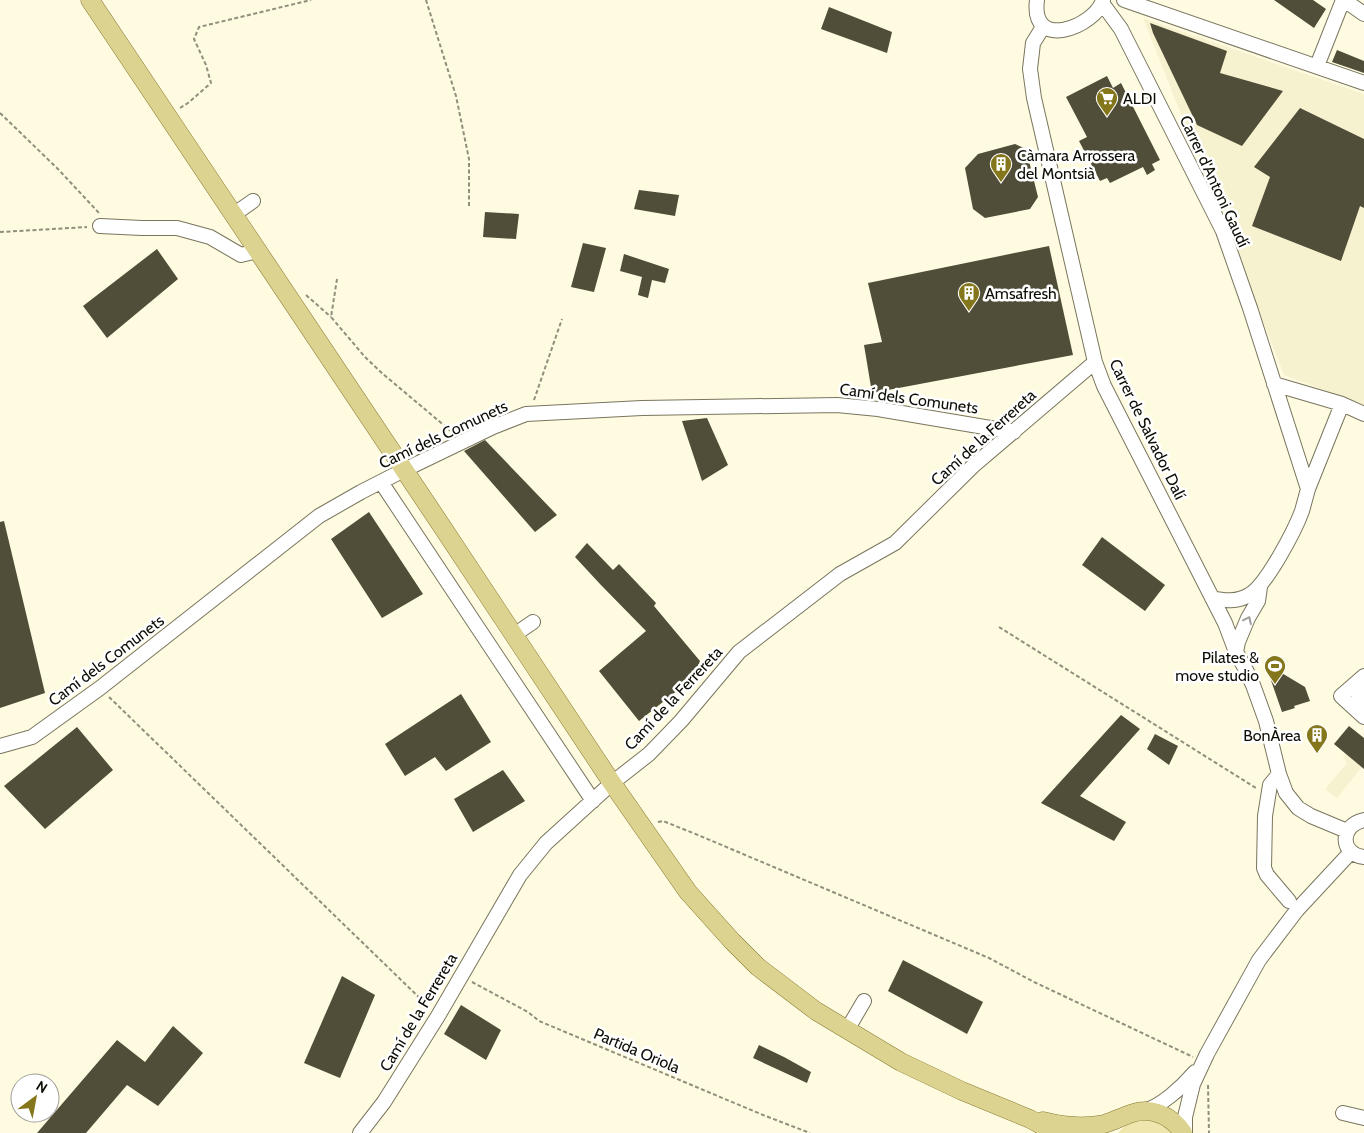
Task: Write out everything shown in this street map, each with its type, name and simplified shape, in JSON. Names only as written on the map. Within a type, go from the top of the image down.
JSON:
[{"type":"main road","points":[[90,0],[642,828],[688,892],[758,967],[816,1011],[908,1065],[1056,1133]]},
{"type":"main road","points":[[1108,1133],[1115,1123],[1127,1115],[1141,1111],[1167,1117],[1184,1133]]},
{"type":"main road","points":[[1036,1125],[1080,1126],[1103,1124],[1121,1119]]},
{"type":"street","points":[[1037,0],[1037,18],[1043,27],[1054,31],[1083,23],[1097,11],[1102,2]]},
{"type":"street","points":[[1124,0],[1364,83]]},
{"type":"street","points":[[1317,66],[1343,0],[1364,14]]},
{"type":"street","name":"Carrer d'Antoni Gaudí","points":[[1102,2],[1121,29],[1223,231],[1250,308],[1308,489]]},
{"type":"street","name":"Carrer de Salvador Dalí","points":[[1043,27],[1033,43],[1030,68],[1034,98],[1095,362],[1104,386],[1225,624],[1236,652],[1246,668],[1266,721],[1279,774],[1286,793],[1298,808],[1311,816],[1347,831]]},
{"type":"street","points":[[233,215],[253,200]]},
{"type":"street","points":[[100,226],[177,228],[210,237],[242,255],[257,251]]},
{"type":"street","name":"Camí de la Ferrereta","points":[[360,1133],[384,1102],[438,1016],[520,875],[546,843],[612,783],[649,754],[739,652],[840,574],[894,543],[973,466],[1095,362]]},
{"type":"street","points":[[1274,384],[1342,404],[1364,414]]},
{"type":"street","points":[[1212,598],[1224,601],[1241,599],[1260,587],[1280,555],[1301,513],[1308,489],[1342,404]]},
{"type":"street","name":"Camí dels Comunets","points":[[0,746],[32,737],[100,688],[319,516],[404,470],[493,426],[529,414],[642,408],[838,405],[878,409],[1014,432]]},
{"type":"street","points":[[381,482],[593,801]]},
{"type":"street","points":[[1236,652],[1248,618],[1258,601],[1260,587]]},
{"type":"street","points":[[514,635],[533,622]]},
{"type":"street","points":[[1364,676],[1341,696],[1364,717]]},
{"type":"street","points":[[1364,687],[1358,699],[1364,705]]},
{"type":"street","points":[[1279,774],[1270,785],[1268,796],[1265,816],[1264,868],[1266,875],[1289,901]]},
{"type":"street","points":[[1184,1133],[1185,1118],[1193,1084],[1258,960],[1297,910],[1358,855],[1347,846],[1347,831],[1351,825],[1364,820]]},
{"type":"street","points":[[847,1030],[864,1001]]},
{"type":"street","points":[[1141,1111],[1150,1110],[1181,1088],[1205,1058]]},
{"type":"street","points":[[1343,1112],[1364,1118]]},
{"type":"path","points":[[167,115],[188,103],[211,83],[206,65],[194,39],[199,27],[311,0]]},
{"type":"path","points":[[426,0],[456,96],[469,159],[470,208]]},
{"type":"path","points":[[0,114],[58,169],[99,212],[100,226],[0,232]]},
{"type":"path","points":[[337,279],[331,317],[365,357],[383,374],[464,441]]},
{"type":"path","points":[[529,414],[562,319]]},
{"type":"path","points":[[999,627],[1268,796]]},
{"type":"path","points":[[100,688],[438,1016]]},
{"type":"path","points":[[642,828],[651,823],[663,821],[989,958],[1034,982],[1205,1058]]},
{"type":"path","name":"Partida Oriola","points":[[461,976],[528,1012],[539,1021],[763,1116],[810,1133]]},
{"type":"path","points":[[1208,1084],[1209,1133]]},
{"type":"shaded area","points":[[1143,18],[1364,94],[1364,405],[1284,375]]},
{"type":"shaded area","name":"BonÀrea","points":[[1346,754],[1362,767],[1337,798],[1325,789],[1347,763],[1343,758]]},
{"type":"shaded area","points":[[1145,1120],[1160,1124],[1173,1133],[1118,1133],[1130,1124]]},
{"type":"building","points":[[1274,0],[1313,0],[1326,9],[1314,28]]},
{"type":"building","points":[[829,7],[892,32],[887,53],[821,29]]},
{"type":"building","points":[[1150,23],[1227,51],[1220,73],[1283,91],[1242,146],[1197,125]]},
{"type":"building","points":[[1337,50],[1364,61],[1364,73],[1332,62]]},
{"type":"building","name":"ALDI","points":[[1107,76],[1113,88],[1121,83],[1160,160],[1152,164],[1155,170],[1147,175],[1143,167],[1110,183],[1107,178],[1100,181],[1079,141],[1087,137],[1066,97]]},
{"type":"building","points":[[1300,108],[1364,139],[1364,208],[1360,206],[1341,261],[1252,226],[1270,177],[1254,167]]},
{"type":"building","name":"Càmara Arrossera del Montsià","points":[[1015,144],[1026,149],[1038,197],[1030,209],[985,218],[973,209],[965,168],[978,154]]},
{"type":"building","points":[[639,190],[679,195],[675,216],[634,209]]},
{"type":"building","points":[[485,212],[519,214],[516,239],[483,237]]},
{"type":"building","points":[[583,243],[606,248],[594,292],[571,287]]},
{"type":"building","name":"Amsafresh","points":[[1049,246],[1073,355],[872,393],[864,345],[882,342],[868,283]]},
{"type":"building","points":[[157,249],[178,279],[107,338],[83,306]]},
{"type":"building","points":[[624,254],[669,269],[665,283],[652,280],[648,298],[638,295],[642,277],[620,271]]},
{"type":"building","points":[[707,418],[728,465],[702,481],[682,421]]},
{"type":"building","points":[[485,440],[557,515],[535,532],[464,451]]},
{"type":"building","points":[[369,512],[423,594],[382,618],[331,539]]},
{"type":"building","points":[[4,521],[45,693],[0,708],[0,522]]},
{"type":"building","points":[[1102,537],[1165,585],[1145,611],[1082,565]]},
{"type":"building","points":[[587,543],[613,570],[619,564],[656,603],[654,606],[700,661],[693,678],[639,721],[599,671],[646,631],[575,557]]},
{"type":"building","points":[[1265,663],[1305,687],[1310,701],[1282,712]]},
{"type":"building","points":[[461,694],[491,742],[446,771],[435,757],[405,776],[385,744]]},
{"type":"building","points":[[1121,715],[1140,729],[1080,796],[1126,822],[1114,841],[1041,803]]},
{"type":"building","points":[[1349,726],[1364,738],[1364,769],[1334,744]]},
{"type":"building","points":[[77,727],[113,770],[45,829],[4,786]]},
{"type":"building","points":[[1155,734],[1178,746],[1169,765],[1147,749]]},
{"type":"building","points":[[503,770],[525,801],[473,832],[454,799]]},
{"type":"building","points":[[903,960],[983,1002],[967,1034],[888,991]]},
{"type":"building","points":[[342,976],[375,995],[340,1078],[304,1063]]},
{"type":"building","points":[[461,1005],[501,1030],[486,1060],[444,1034]]},
{"type":"building","points":[[173,1026],[203,1053],[158,1106],[127,1085],[86,1133],[37,1133],[46,1123],[60,1123],[60,1106],[117,1040],[145,1062]]},
{"type":"building","points":[[759,1045],[811,1072],[807,1083],[753,1058]]},
{"type":"place","name":"ALDI","points":[[1107,117]]},
{"type":"place","name":"Càmara Arrossera del Montsià","points":[[1001,183]]},
{"type":"place","name":"Amsafresh","points":[[969,312]]},
{"type":"place","name":"Pilates & move studio","points":[[1275,685]]},
{"type":"place","name":"BonÀrea","points":[[1317,754]]}]
